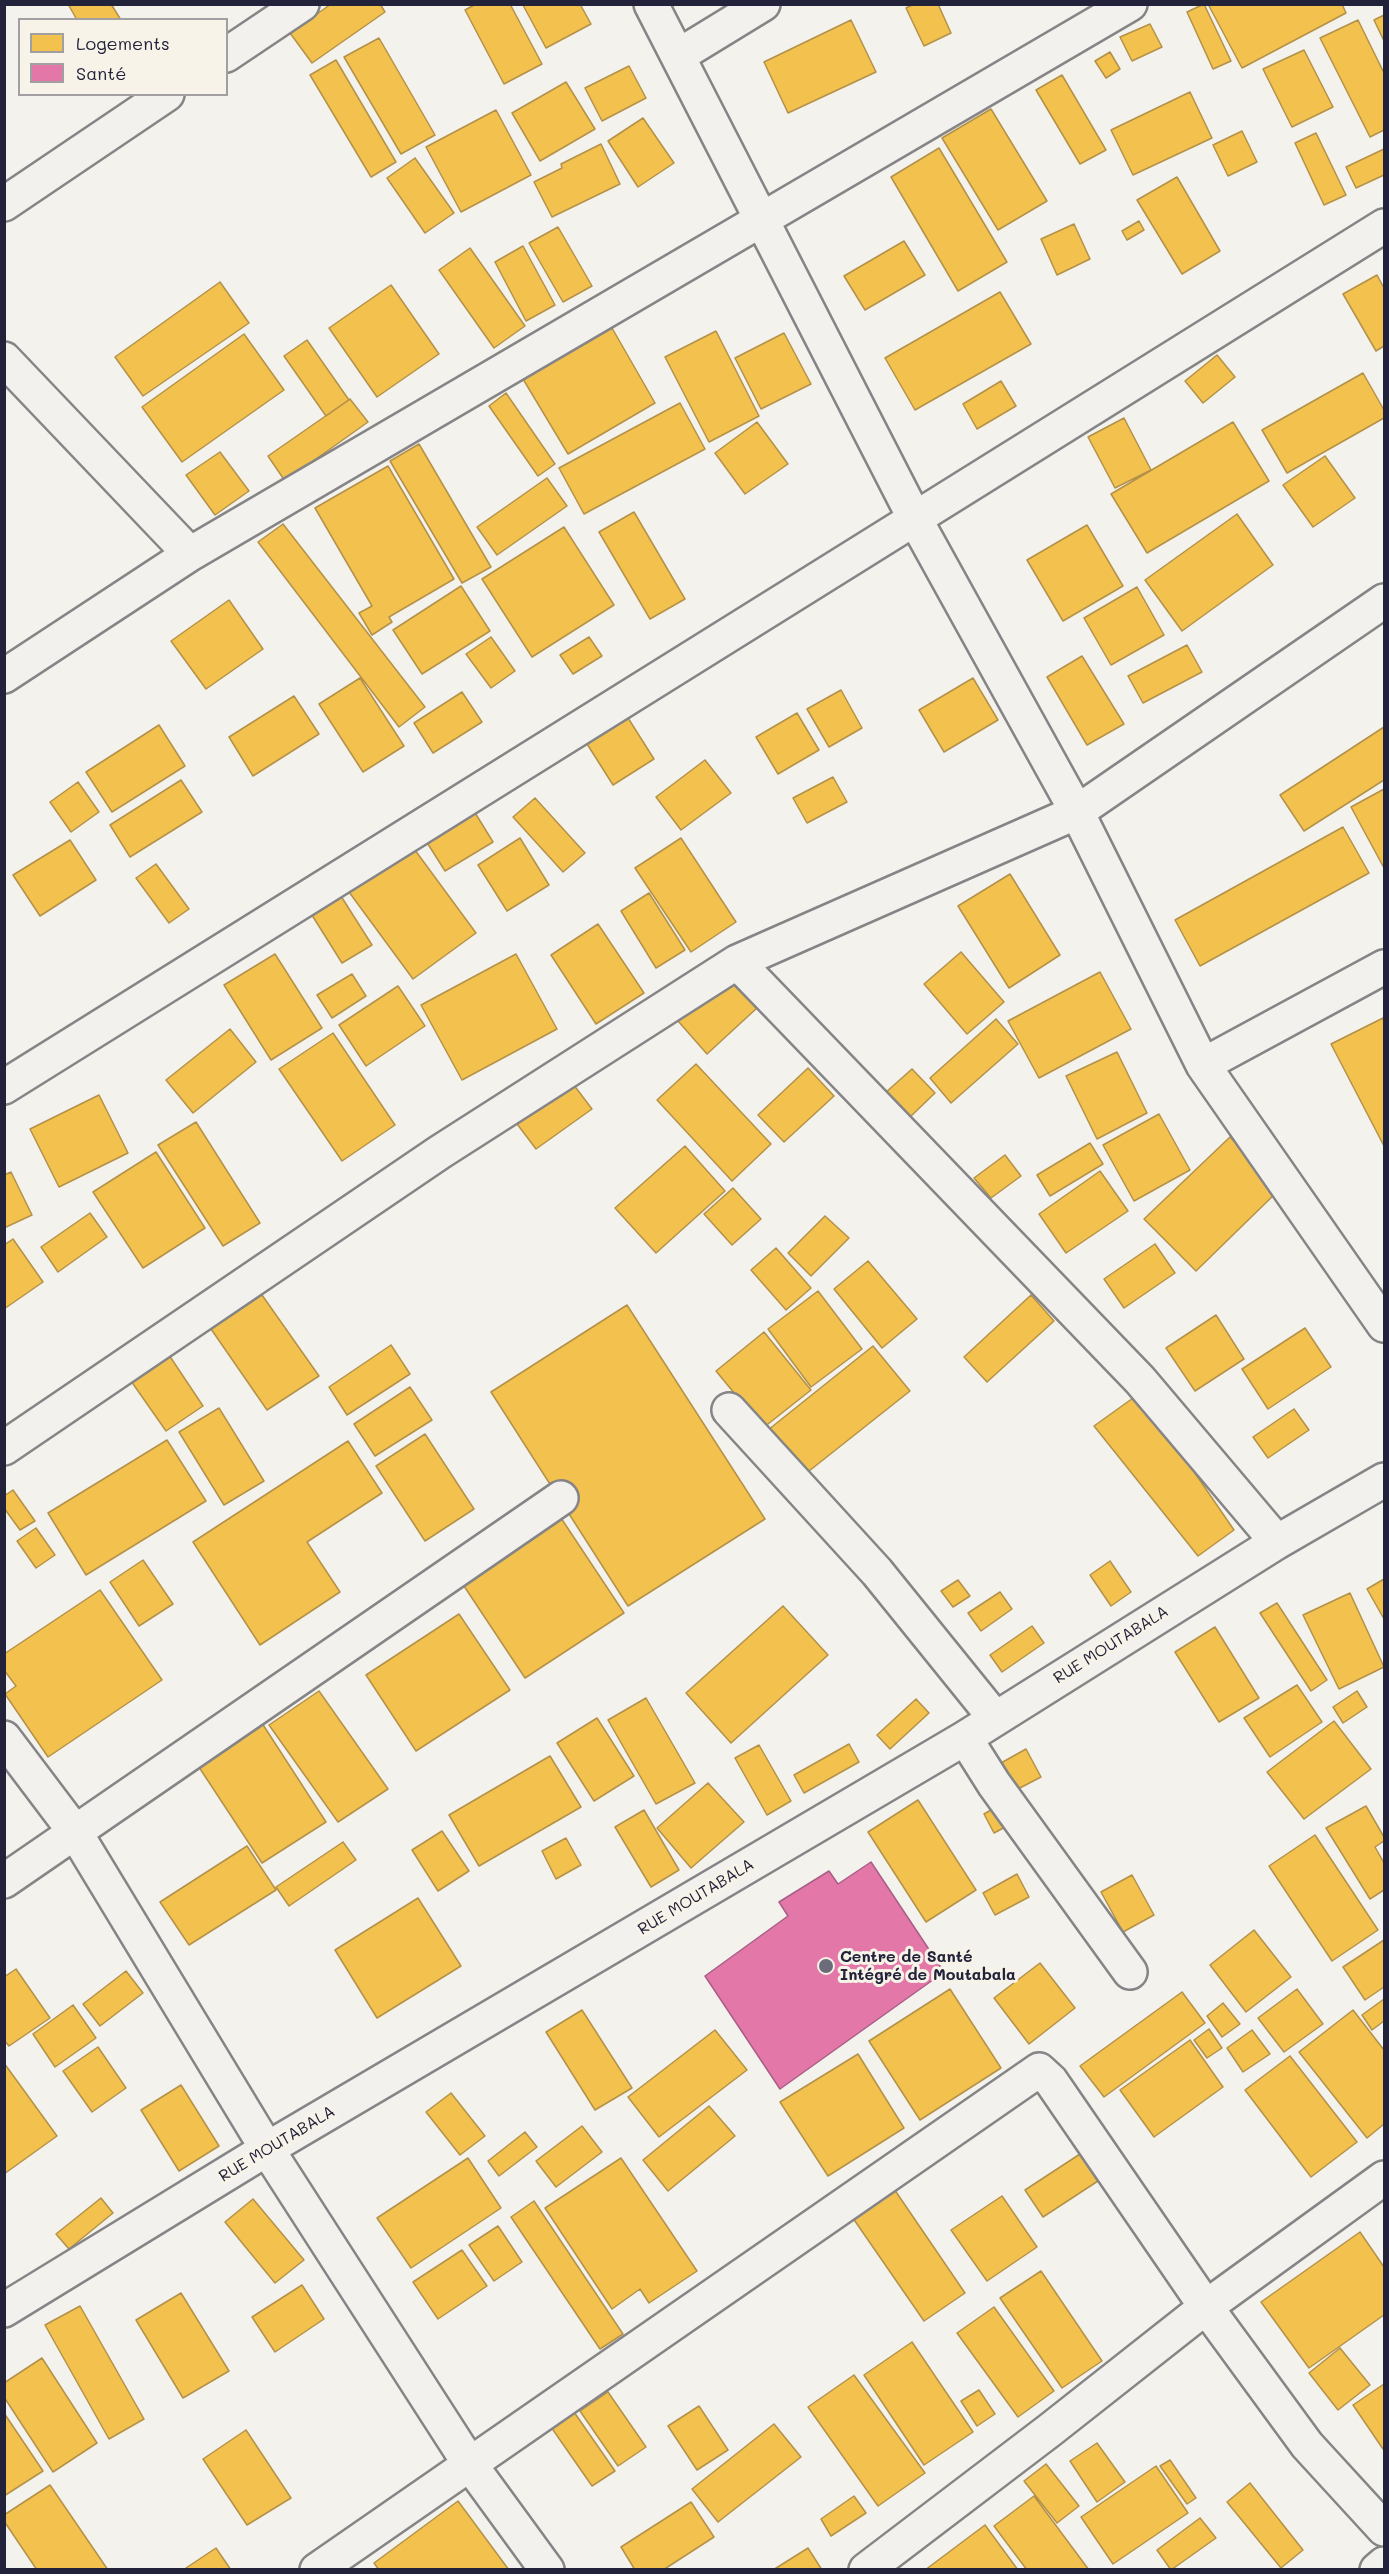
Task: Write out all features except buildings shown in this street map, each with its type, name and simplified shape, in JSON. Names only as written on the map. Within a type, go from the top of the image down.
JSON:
[{"type":"street","points":[[228,54],[302,4]]},
{"type":"street","points":[[651,4],[915,519],[1077,812],[1203,1065],[1384,1325]]},
{"type":"street","points":[[678,56],[763,4]]},
{"type":"street","points":[[4,676],[190,554],[1130,4]]},
{"type":"street","points":[[4,204],[164,96]]},
{"type":"street","points":[[4,1087],[1384,226]]},
{"type":"street","points":[[4,359],[190,554]]},
{"type":"street","points":[[4,1448],[440,1152],[737,962],[1077,812],[1384,601]]},
{"type":"street","points":[[737,962],[1140,1380],[1276,1542]]},
{"type":"street","points":[[1203,1065],[1384,967]]},
{"type":"street","points":[[729,1410],[877,1572],[995,1718]]},
{"type":"street","name":"RUE MOUTABALA","points":[[4,2310],[267,2149],[965,1738],[1276,1542],[1384,1480]]},
{"type":"street","points":[[4,1881],[561,1498]]},
{"type":"street","points":[[4,1738],[75,1832],[267,2149],[469,2463],[547,2570]]},
{"type":"street","points":[[965,1738],[994,1784],[1130,1972]]},
{"type":"street","points":[[317,2570],[1039,2070],[1051,2081],[1206,2307],[1306,2445],[1384,2529]]},
{"type":"street","points":[[866,2570],[1050,2430],[1206,2307],[1384,2178]]},
{"type":"street","points":[[1377,2570],[1384,2564]]},
{"type":"place","name":"Centre de Santé Intégré de Moutabala","points":[[826,1966]]}]
